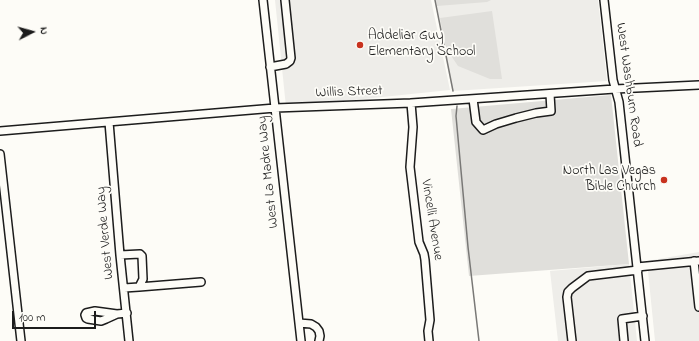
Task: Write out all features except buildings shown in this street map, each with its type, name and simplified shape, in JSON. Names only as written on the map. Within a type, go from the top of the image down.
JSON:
[{"type":"street","name":"West La Madre Way","points":[[263,0],[301,341]]},
{"type":"street","points":[[270,67],[286,64],[291,58],[285,0]]},
{"type":"street","name":"West Washburn Road","points":[[604,0],[613,80],[619,102],[645,341]]},
{"type":"street","name":"Willis Street","points":[[0,131],[275,108],[411,103],[615,89],[699,85]]},
{"type":"street","points":[[473,99],[476,122],[483,130],[516,118],[551,111],[550,94]]},
{"type":"street","name":"Vincelli Avenue","points":[[411,103],[413,127],[410,167],[419,242],[425,260],[430,320],[428,331],[430,341]]},
{"type":"street","name":"West Verde Way","points":[[109,122],[120,256],[130,341]]},
{"type":"street","points":[[0,154],[21,341]]},
{"type":"street","points":[[120,256],[140,254],[142,256],[143,278],[139,287]]},
{"type":"street","points":[[572,341],[567,298],[568,292],[588,276],[696,261],[699,307]]},
{"type":"street","points":[[124,288],[201,282]]},
{"type":"street","points":[[117,314],[127,313]]},
{"type":"street","points":[[624,341],[622,319],[643,316]]},
{"type":"street","points":[[299,323],[311,324],[316,327],[319,331],[319,341]]},
{"type":"shaded area","name":"Addeliar Guy Elementary School","points":[[275,0],[431,0],[450,90],[286,107]]},
{"type":"shaded area","points":[[436,0],[598,0],[607,81],[453,91]]},
{"type":"shaded area","points":[[436,0],[491,0],[487,2],[437,6]]},
{"type":"shaded area","points":[[492,11],[502,79],[490,79],[458,66],[446,48],[440,18]]},
{"type":"shaded area","points":[[611,95],[629,264],[469,276],[451,109]]},
{"type":"shaded area","points":[[699,252],[699,341],[655,341],[647,261]]},
{"type":"shaded area","points":[[629,264],[637,341],[558,341],[550,271]]},
{"type":"waterway","points":[[435,0],[453,91]]},
{"type":"waterway","points":[[457,106],[456,116],[468,247],[479,341]]},
{"type":"place","name":"Addeliar Guy Elementary School","points":[[360,45]]},
{"type":"place","name":"North Las Vegas Bible Church","points":[[664,180]]}]
